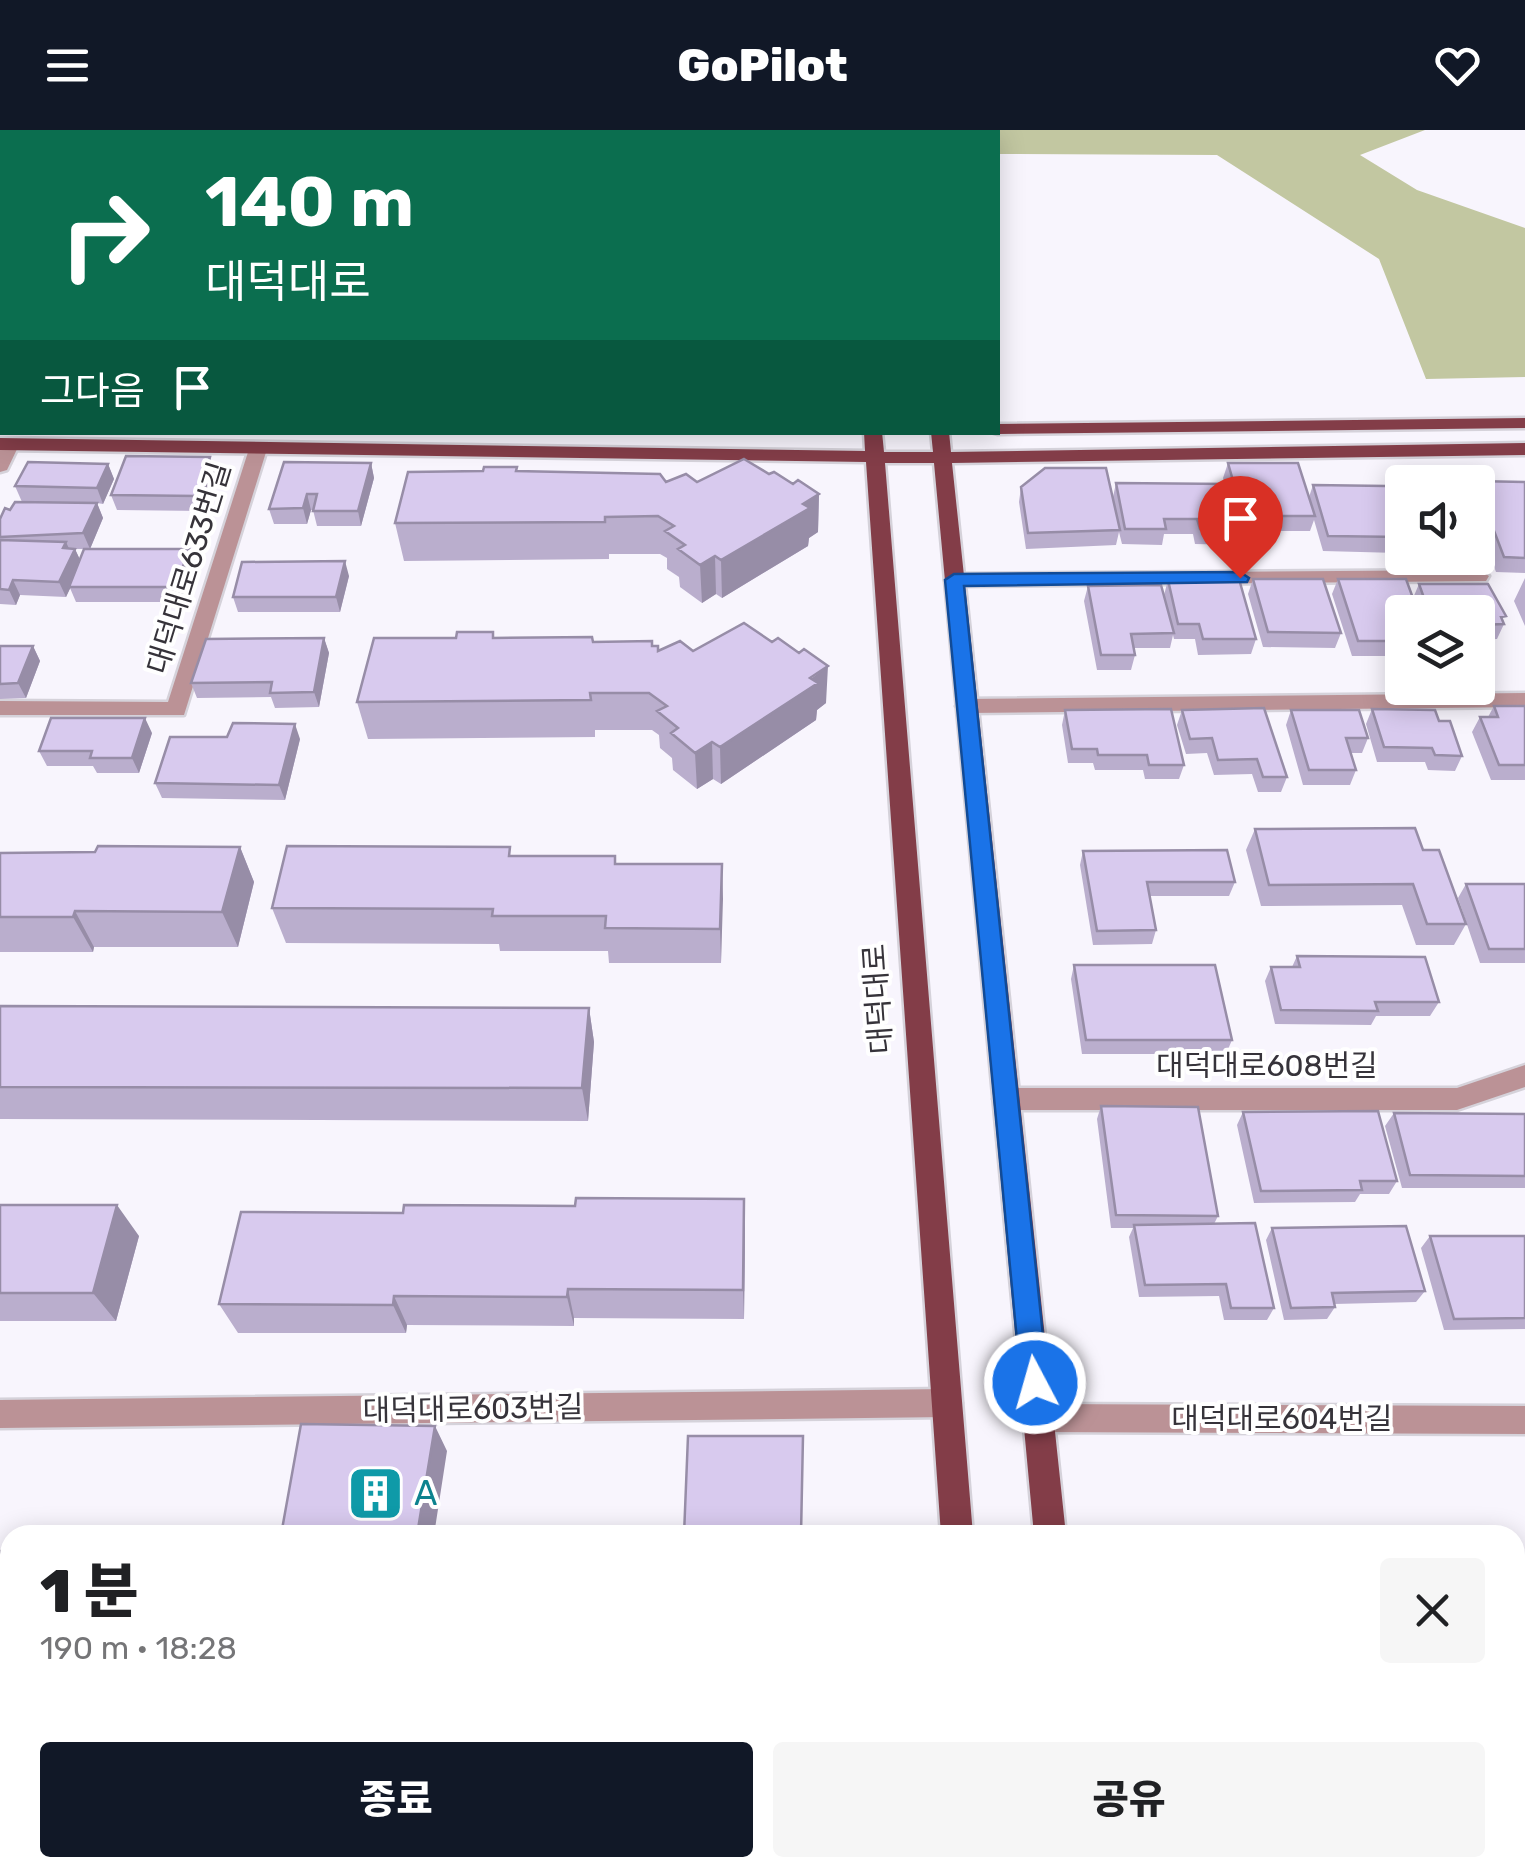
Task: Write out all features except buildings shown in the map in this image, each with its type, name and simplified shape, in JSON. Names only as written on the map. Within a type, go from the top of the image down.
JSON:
[{"type":"main road","points":[[1000,429],[1525,423]]},
{"type":"main road","points":[[5,444],[258,448],[941,445],[1525,449]]},
{"type":"main road","name":"대덕대로","points":[[874,445],[956,1525]]},
{"type":"main road","points":[[941,445],[1049,1525]]},
{"type":"street","points":[[0,466],[5,444]]},
{"type":"street","name":"대덕대로633번길","points":[[0,708],[176,710],[258,448]]},
{"type":"street","points":[[954,580],[1479,576]]},
{"type":"street","points":[[967,706],[1525,700]]},
{"type":"street","name":"대덕대로608번길","points":[[1006,1098],[1457,1098],[1525,1076]]},
{"type":"street","name":"대덕대로603번길","points":[[0,1414],[947,1403]]},
{"type":"street","name":"대덕대로604번길","points":[[1038,1418],[1525,1420]]},
{"type":"green space","points":[[1000,130],[1425,130],[1360,155],[1417,190],[1525,228],[1525,377],[1426,379],[1379,259],[1217,155],[1000,154]]},
{"type":"place","name":"A","points":[[375,1493]]},
{"type":"route","points":[[1035,1383],[954,580],[1240,578]]}]
